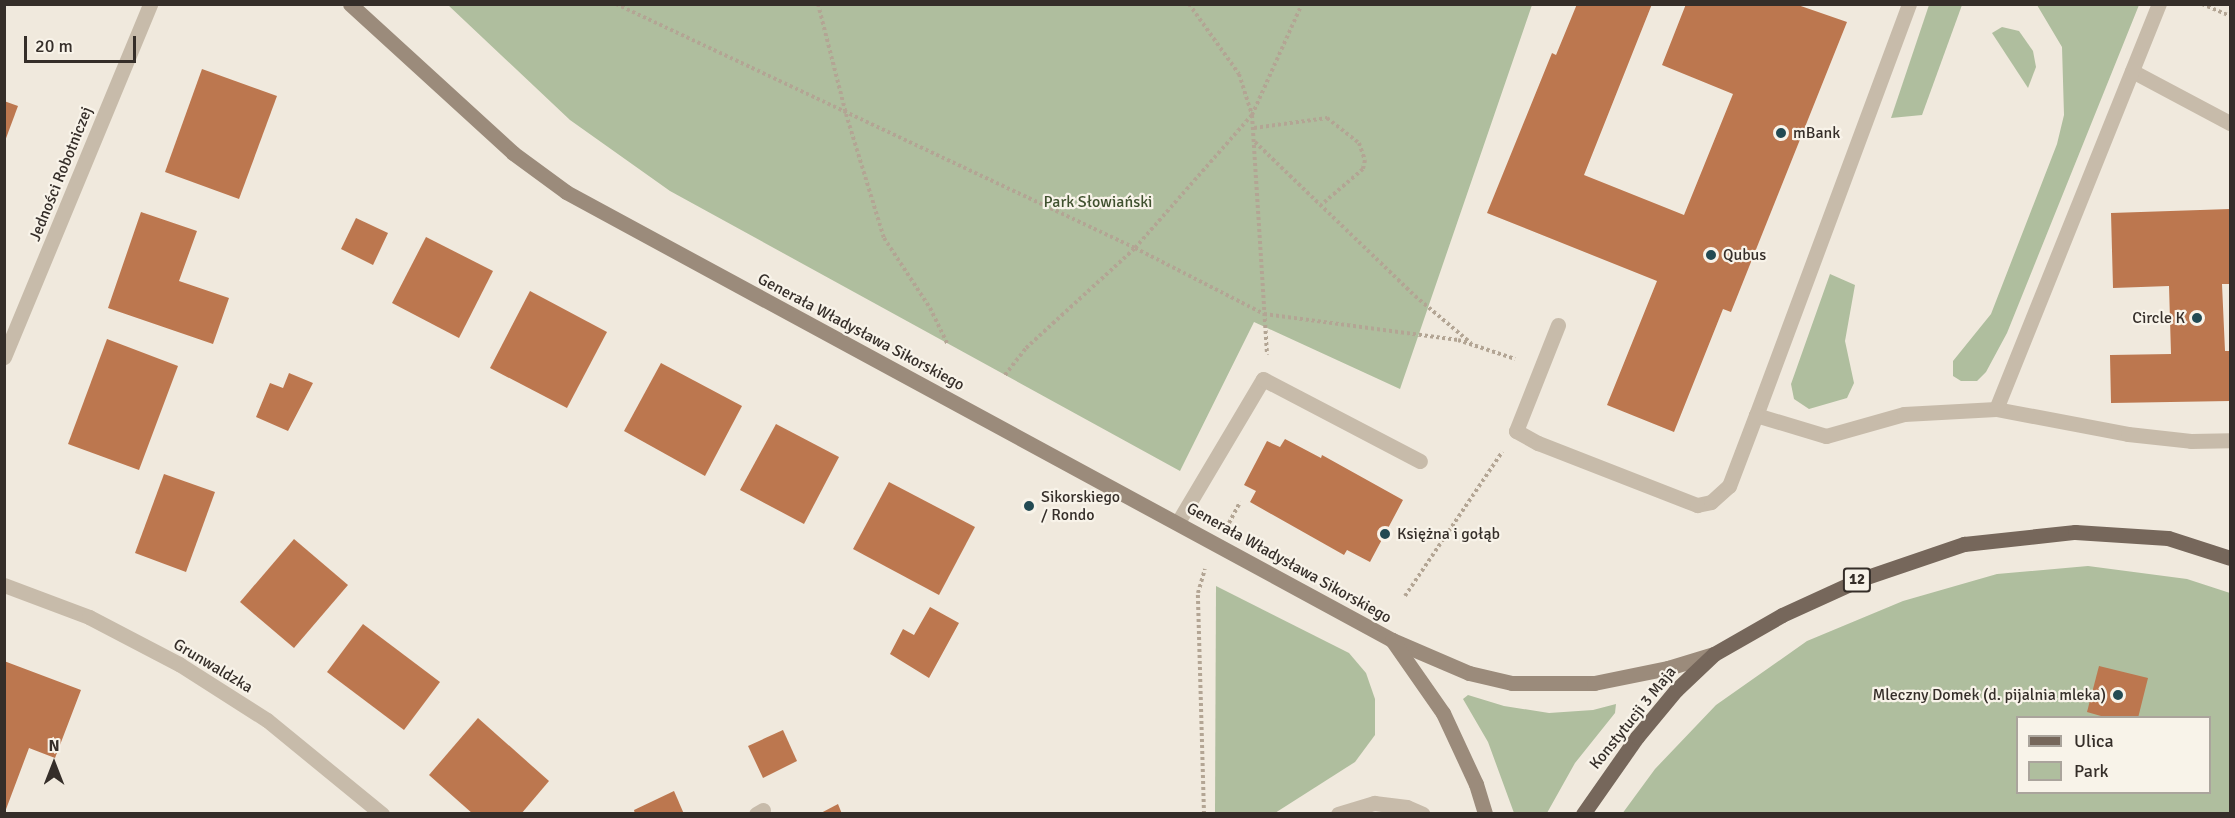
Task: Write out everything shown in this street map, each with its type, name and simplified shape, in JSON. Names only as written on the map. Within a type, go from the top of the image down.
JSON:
[{"type":"main road","name":"Konstytucji 3 Maja","points":[[1583,813],[1637,737],[1676,690],[1714,654],[1782,615],[1861,579],[1964,544],[2074,532],[2168,538],[2230,558]]},
{"type":"main road","name":"12","points":[[2168,538],[2230,548]]},
{"type":"street","name":"Jedności Robotniczej","points":[[4,357],[150,4]]},
{"type":"street","name":"Generała Władysława Sikorskiego","points":[[350,4],[513,153],[566,192],[1219,544],[1392,640],[1469,673],[1512,683],[1594,683],[1668,668],[1714,654]]},
{"type":"street","points":[[1558,325],[1516,431],[1661,494],[1697,505],[1711,502],[1729,486],[1909,4]]},
{"type":"street","points":[[1996,409],[2159,4]]},
{"type":"street","points":[[2132,71],[2230,123]]},
{"type":"street","points":[[1178,522],[1263,379],[1420,461]]},
{"type":"street","points":[[1756,415],[1826,436],[1904,414],[1996,409],[2128,434],[2191,441],[2230,440]]},
{"type":"street","name":"Grunwaldzka","points":[[4,585],[89,617],[179,664],[267,720],[382,813]]},
{"type":"street","name":"Generała Władysława Sikorskiego","points":[[1392,640],[1443,713],[1476,784],[1485,813]]},
{"type":"street","points":[[1338,813],[1374,803],[1407,807],[1423,813]]},
{"type":"path","points":[[616,4],[1135,248],[1264,314],[1388,329],[1475,346],[1540,369]]},
{"type":"path","points":[[818,4],[846,114],[884,238],[930,308],[947,343]]},
{"type":"path","points":[[1189,4],[1239,74],[1252,115],[1268,350],[1263,379]]},
{"type":"path","points":[[1005,375],[1026,348],[1135,248],[1252,115],[1302,4]]},
{"type":"path","points":[[2202,4],[2230,16]]},
{"type":"path","points":[[1254,128],[1327,118],[1359,144],[1365,160],[1363,169],[1321,205]]},
{"type":"path","points":[[1254,141],[1415,296],[1475,346]]},
{"type":"path","points":[[1405,596],[1516,431]]},
{"type":"path","points":[[1204,813],[1198,594],[1204,571],[1240,502]]},
{"type":"green space","name":"Park Słowiański","points":[[448,5],[1532,5],[1400,389],[1254,322],[1180,471],[670,191],[570,120]]},
{"type":"green space","points":[[1929,5],[1962,5],[1922,115],[1891,118]]},
{"type":"green space","points":[[2037,5],[2139,5],[2007,333],[1986,372],[1977,381],[1961,381],[1953,376],[1953,361],[1991,314],[2057,144],[2064,115],[2062,47]]},
{"type":"green space","points":[[2002,27],[2019,31],[2033,51],[2036,67],[2028,88],[1992,33]]},
{"type":"green space","points":[[1830,274],[1855,285],[1845,341],[1854,383],[1847,398],[1809,409],[1794,399],[1791,384]]},
{"type":"green space","points":[[2088,566],[2187,579],[2230,593],[2230,813],[1622,814],[1655,769],[1716,705],[1807,641],[1903,601],[1997,574]]},
{"type":"green space","points":[[1216,586],[1349,653],[1366,673],[1375,699],[1375,735],[1355,762],[1275,813],[1215,813]]},
{"type":"green space","points":[[1468,695],[1504,706],[1549,713],[1593,710],[1616,704],[1615,713],[1575,763],[1547,813],[1514,813],[1488,742],[1463,699]]},
{"type":"building","points":[[1577,4],[1652,4],[1584,175],[1684,215],[1733,94],[1662,65],[1686,4],[1795,4],[1847,22],[1731,312],[1723,309],[1674,432],[1607,405],[1657,281],[1487,213],[1552,53],[1556,55]]},
{"type":"building","points":[[202,69],[277,96],[239,199],[165,172]]},
{"type":"building","points":[[4,101],[18,106],[5,141],[4,141]]},
{"type":"building","points":[[2230,209],[2230,284],[2222,284],[2225,351],[2230,351],[2230,401],[2111,403],[2110,355],[2171,354],[2169,286],[2113,288],[2111,213]]},
{"type":"building","points":[[141,212],[197,231],[179,281],[229,298],[213,344],[108,308]]},
{"type":"building","points":[[356,218],[388,233],[373,265],[341,249]]},
{"type":"building","points":[[426,237],[493,271],[459,338],[392,303]]},
{"type":"building","points":[[530,291],[607,332],[567,408],[490,368]]},
{"type":"building","points":[[107,339],[178,366],[139,470],[68,444]]},
{"type":"building","points":[[661,363],[742,406],[705,476],[624,431]]},
{"type":"building","points":[[289,373],[313,383],[288,431],[256,417],[270,383],[283,388]]},
{"type":"building","points":[[776,424],[839,457],[804,524],[740,490]]},
{"type":"building","points":[[1285,439],[1321,458],[1322,455],[1403,500],[1370,562],[1347,550],[1344,555],[1250,502],[1256,491],[1244,485],[1267,441],[1280,447]]},
{"type":"building","points":[[164,474],[215,492],[186,572],[135,553]]},
{"type":"building","points":[[889,482],[975,527],[939,595],[853,549]]},
{"type":"building","points":[[294,539],[348,585],[294,648],[240,602]]},
{"type":"building","points":[[930,607],[959,623],[929,678],[890,654],[903,629],[914,635]]},
{"type":"building","points":[[363,624],[440,682],[404,730],[327,672]]},
{"type":"building","points":[[4,661],[81,690],[55,758],[29,748],[5,812]]},
{"type":"building","name":"Mleczny Domek (d. pijalnia mleka)","points":[[2099,666],[2148,678],[2138,716],[2101,716],[2087,712]]},
{"type":"building","points":[[478,718],[549,781],[521,814],[473,814],[429,775]]},
{"type":"building","points":[[783,730],[797,761],[763,778],[748,746]]},
{"type":"building","points":[[674,791],[684,814],[635,814],[634,810]]},
{"type":"building","points":[[838,804],[842,814],[819,814]]},
{"type":"place","name":"mBank","points":[[1781,133]]},
{"type":"place","name":"Qubus","points":[[1711,255]]},
{"type":"place","name":"Circle K","points":[[2197,318]]},
{"type":"place","name":"Sikorskiego / Rondo","points":[[1029,506]]},
{"type":"place","name":"Księżna i gołąb","points":[[1385,534]]},
{"type":"place","name":"Mleczny Domek (d. pijalnia mleka)","points":[[2118,695]]}]
